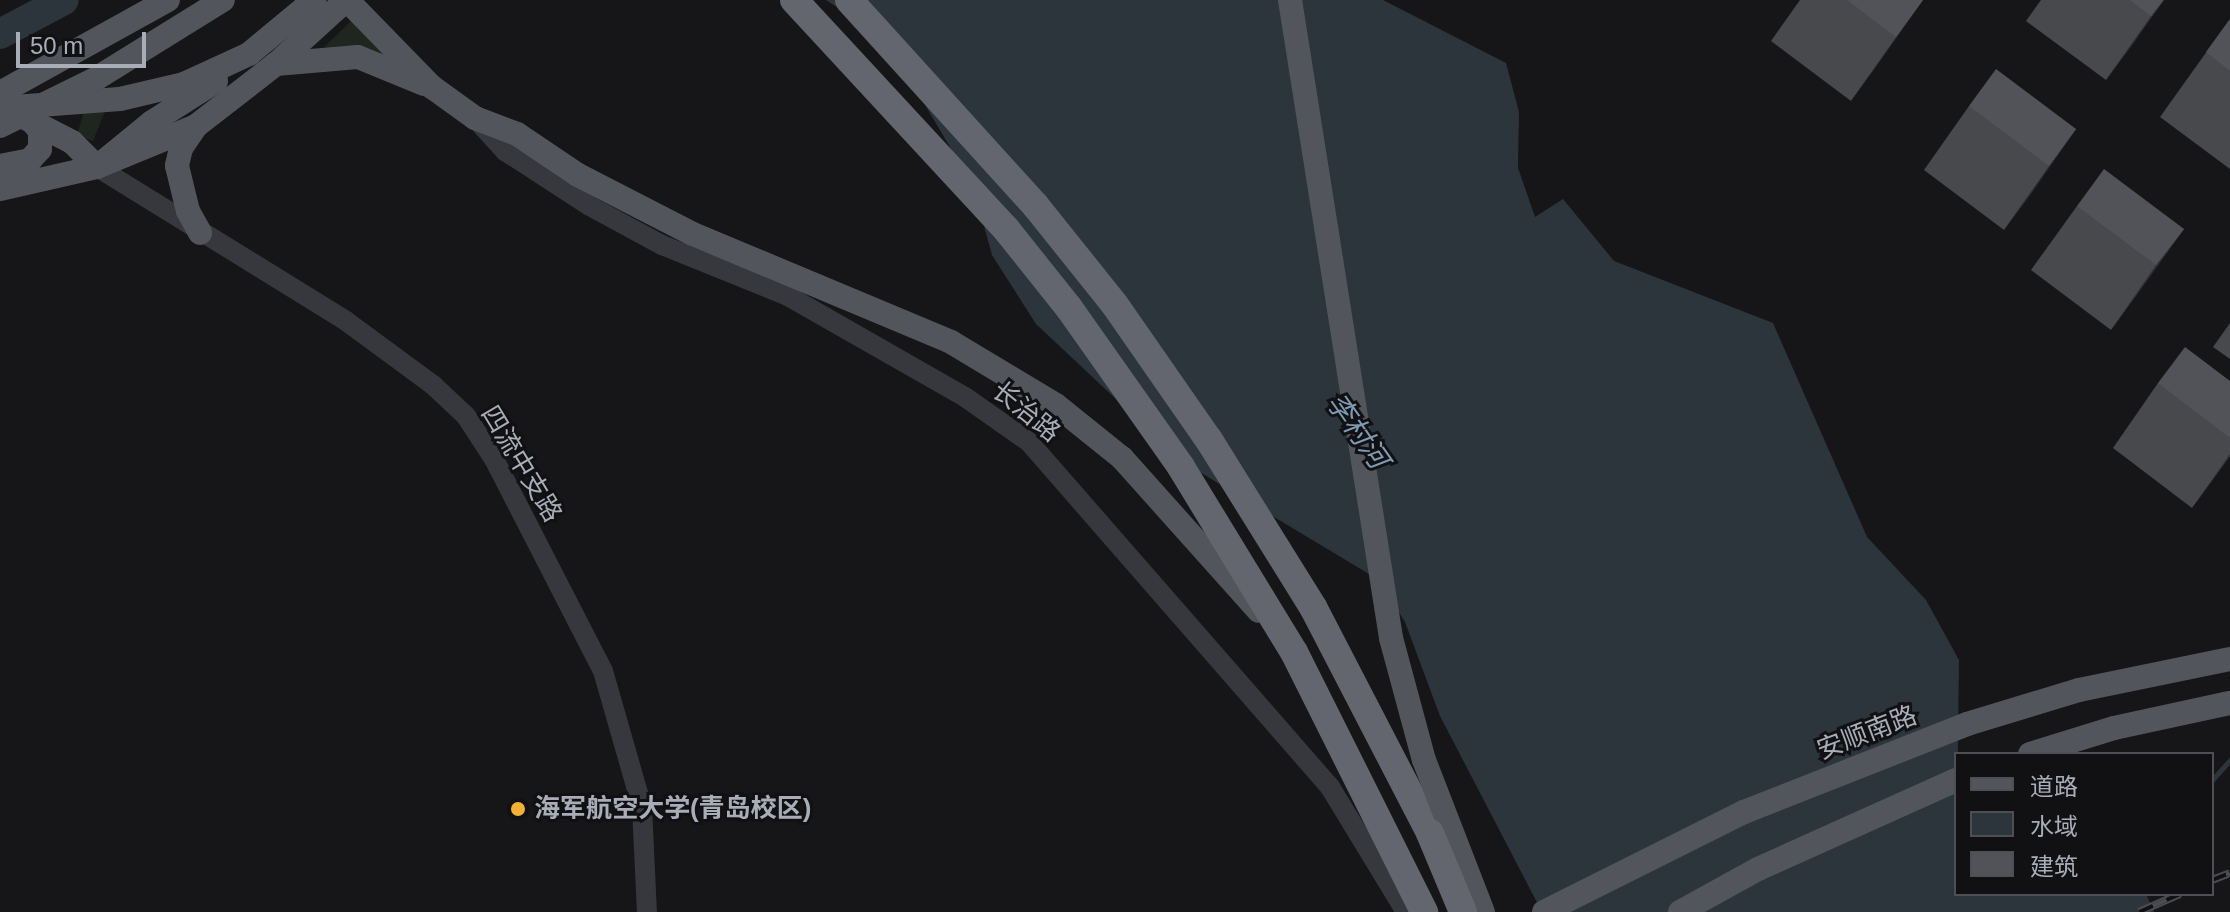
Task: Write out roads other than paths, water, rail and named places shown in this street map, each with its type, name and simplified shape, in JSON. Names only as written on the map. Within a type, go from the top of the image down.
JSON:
[{"type":"highway","points":[[794,0],[916,127],[1069,308],[1181,467],[1294,652],[1424,912]]},
{"type":"highway","points":[[849,0],[1035,205],[1115,305],[1209,440],[1320,620],[1417,807],[1463,912]]},
{"type":"main road","points":[[2,109],[168,0]]},
{"type":"main road","points":[[2,109],[97,78],[223,0]]},
{"type":"main road","points":[[97,167],[249,54],[314,0]]},
{"type":"main road","points":[[0,189],[97,167],[196,126],[276,64],[346,0],[432,87],[475,118],[517,134],[644,210],[951,342],[1045,398],[1122,458],[1294,652]]},
{"type":"main road","points":[[1290,0],[1391,638],[1424,760],[1483,912]]},
{"type":"main road","points":[[2,109],[120,99],[159,91],[249,54]]},
{"type":"main road","points":[[276,64],[358,57],[432,87]]},
{"type":"main road","points":[[2,109],[72,142],[97,167]]},
{"type":"main road","points":[[0,166],[30,160],[40,149],[40,131],[32,121]]},
{"type":"main road","points":[[196,126],[181,148],[177,166],[188,211],[200,233]]},
{"type":"main road","name":"安顺南路","points":[[1544,912],[1744,812],[1967,724],[2079,690],[2230,659]]},
{"type":"main road","points":[[2036,752],[2114,728],[2230,703]]},
{"type":"main road","points":[[1680,912],[1758,869],[1954,781]]},
{"type":"street","name":"长治路","points":[[475,118],[505,151],[588,205],[662,245],[788,296],[953,390],[1029,442],[1330,787],[1406,912]]},
{"type":"street","name":"四流中支路","points":[[97,167],[346,321],[433,385],[466,416],[509,487],[603,671],[642,807],[647,912]]},
{"type":"water","name":"李村河","points":[[826,0],[1383,0],[1506,63],[1519,112],[1518,168],[1535,217],[1563,199],[1614,261],[1773,323],[1867,537],[1926,600],[1959,660],[1958,752],[1954,752],[1954,896],[2147,896],[2154,912],[1542,912],[1440,716],[1405,622],[1379,580],[1183,462],[1036,324],[992,255],[973,186],[886,39]]},
{"type":"waterway","points":[[0,34],[64,0]]},
{"type":"waterway","points":[[2214,778],[2230,760]]},
{"type":"railway","points":[[2214,879],[2230,873]]},
{"type":"railway","points":[[2139,912],[2175,896]]},
{"type":"place","name":"海军航空大学(青岛校区)","points":[[518,809]]}]
